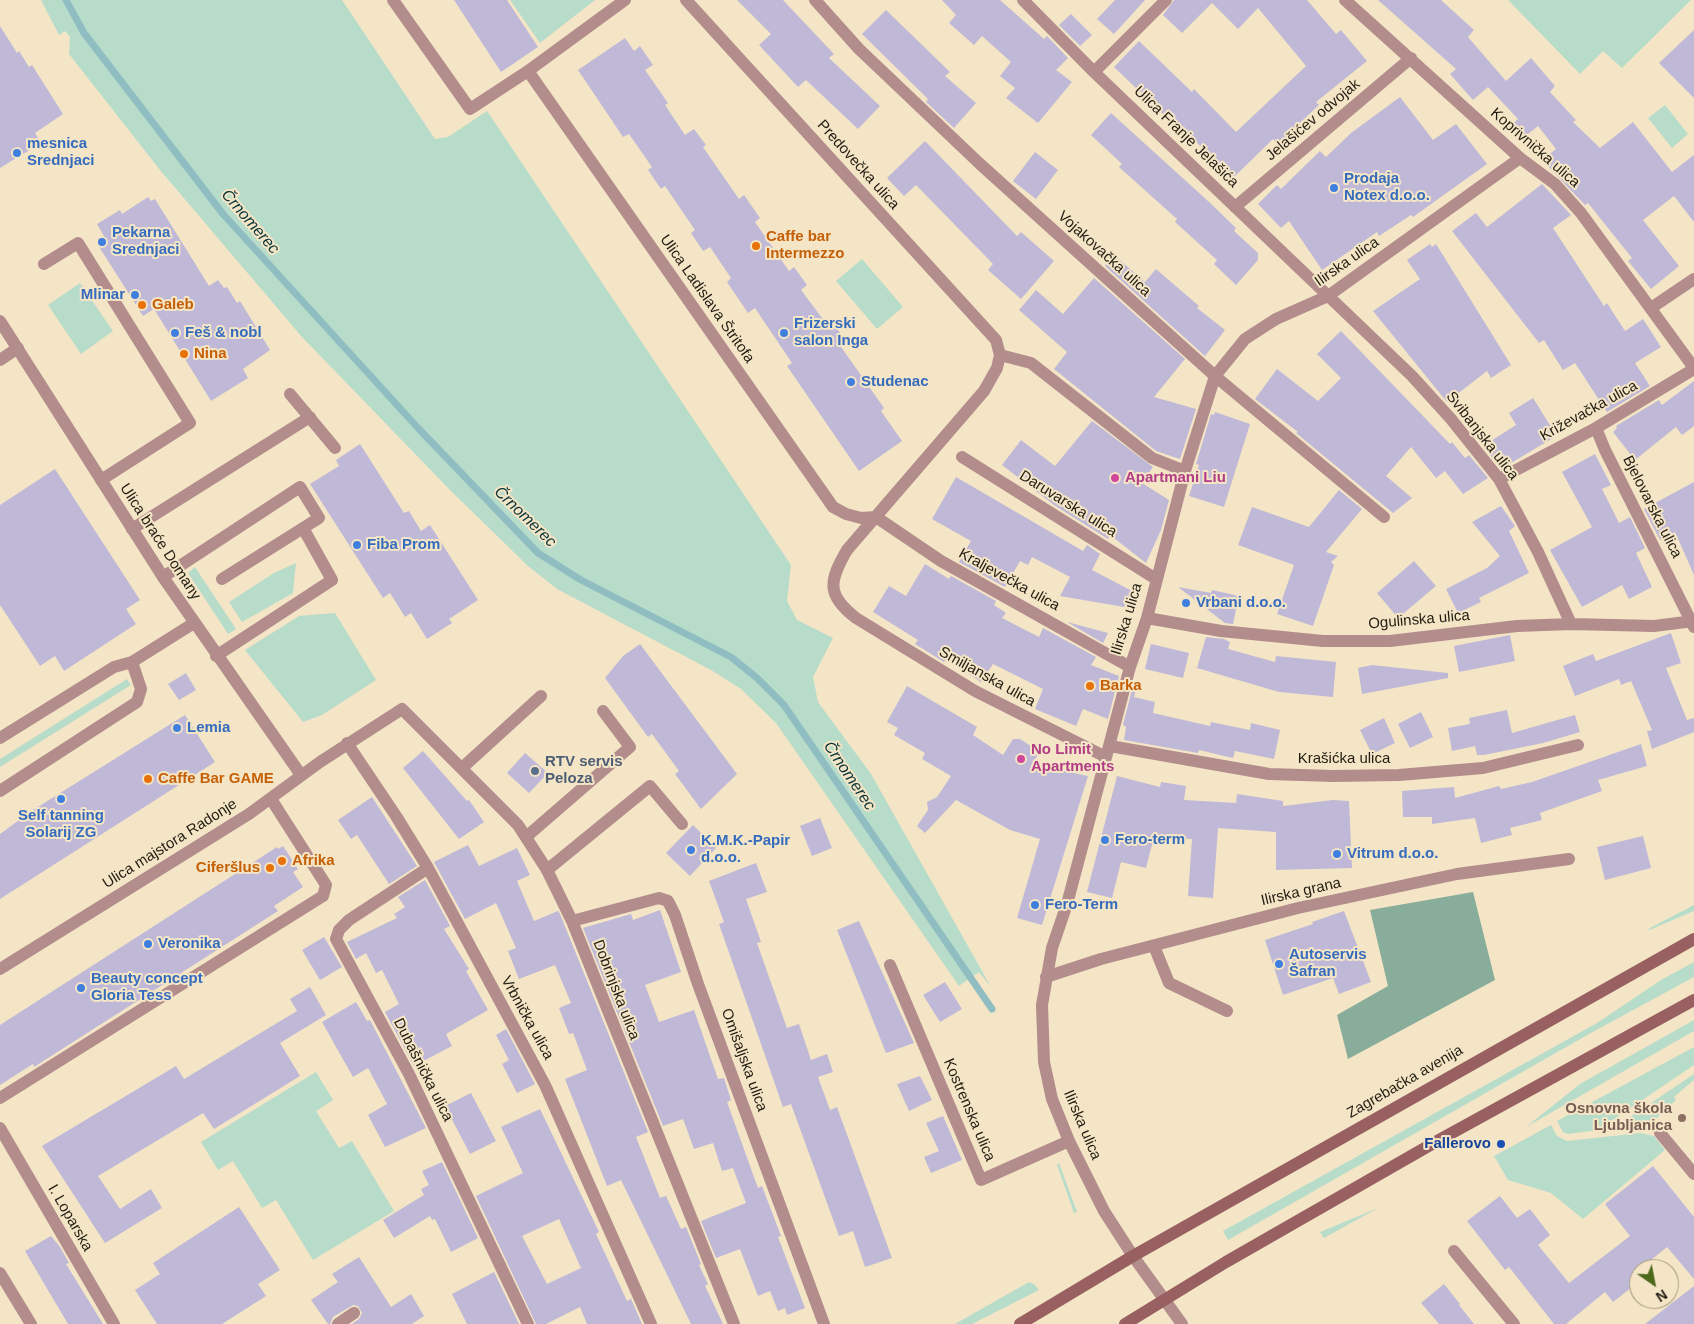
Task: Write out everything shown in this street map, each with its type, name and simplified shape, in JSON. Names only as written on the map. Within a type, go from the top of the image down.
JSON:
[{"type":"main road","name":"Zagrebačka avenija","points":[[1020,1324],[1133,1256],[1694,938]]},
{"type":"main road","points":[[1125,1324],[1164,1299],[1532,1088],[1694,1000]]},
{"type":"street","points":[[393,0],[470,109],[528,71],[625,0]]},
{"type":"street","name":"Predovečka ulica","points":[[686,0],[996,340],[1000,355]]},
{"type":"street","name":"Vojakovačka ulica","points":[[815,0],[860,49],[980,164],[1215,376],[1384,518]]},
{"type":"street","name":"Ulica Franje Jelašića","points":[[1023,0],[1094,72],[1328,296]]},
{"type":"street","points":[[1094,72],[1166,0]]},
{"type":"street","name":"Koprivnička ulica","points":[[1345,0],[1520,158],[1555,184],[1581,213],[1652,308],[1694,369]]},
{"type":"street","name":"Jelašićev odvojak","points":[[1235,207],[1411,58]]},
{"type":"street","name":"Ulica Ladislava Štritofa","points":[[528,71],[833,507],[846,514],[861,518],[876,517]]},
{"type":"street","name":"Ilirska ulica","points":[[1133,1256],[1097,1200],[1069,1141],[1052,1099],[1044,1062],[1042,1005],[1052,948],[1066,904],[1130,666],[1147,618],[1185,471],[1215,376],[1236,349],[1257,330],[1328,296],[1520,158]]},
{"type":"street","points":[[44,264],[78,242],[190,423],[101,480]]},
{"type":"street","points":[[1652,308],[1694,279]]},
{"type":"street","name":"Svibanjska ulica","points":[[1328,296],[1412,376],[1451,419],[1499,479],[1538,552],[1571,624]]},
{"type":"street","name":"Ulica braće Domany","points":[[0,321],[163,577],[216,656],[301,775]]},
{"type":"street","points":[[0,360],[18,348]]},
{"type":"street","points":[[876,517],[896,490],[984,391],[997,368],[1000,355],[1031,363],[1152,458],[1185,471]]},
{"type":"street","name":"Križevačka ulica","points":[[1499,479],[1596,428],[1694,369]]},
{"type":"street","points":[[290,394],[335,448]]},
{"type":"street","points":[[132,529],[310,417]]},
{"type":"street","name":"Bjelovarska ulica","points":[[1596,428],[1605,450],[1693,623]]},
{"type":"street","name":"Daruvarska ulica","points":[[962,457],[1156,579]]},
{"type":"street","points":[[163,577],[300,487],[320,518],[222,580]]},
{"type":"street","name":"Smiljanska ulica","points":[[876,517],[847,550],[837,567],[833,583],[834,594],[841,606],[856,618],[975,691],[1108,751]]},
{"type":"street","name":"Kraljevečka ulica","points":[[876,517],[941,561],[1130,666]]},
{"type":"street","points":[[216,656],[332,580],[302,528]]},
{"type":"street","name":"Ogulinska ulica","points":[[1147,618],[1178,622],[1221,632],[1323,641],[1390,641],[1517,626],[1571,624],[1654,626],[1693,623]]},
{"type":"street","points":[[0,738],[114,667],[132,662],[194,623]]},
{"type":"street","points":[[0,791],[137,702],[141,689],[132,662]]},
{"type":"street","points":[[462,768],[541,696]]},
{"type":"street","name":"Ulica majstora Radonje","points":[[0,969],[271,799],[301,775],[347,743],[402,709]]},
{"type":"street","name":"Dobrinjska ulica","points":[[402,709],[518,824],[547,870],[572,922],[734,1324]]},
{"type":"street","points":[[526,837],[630,747],[602,711]]},
{"type":"street","name":"Vrbnička ulica","points":[[347,743],[428,868],[545,1085],[651,1324]]},
{"type":"street","name":"Krašićka ulica","points":[[1108,751],[1269,774],[1333,776],[1399,775],[1483,768],[1578,745]]},
{"type":"street","points":[[547,870],[650,786],[682,824]]},
{"type":"street","points":[[0,1098],[324,896],[326,885],[271,799]]},
{"type":"street","name":"Ilirska grana","points":[[1046,976],[1298,908],[1457,874],[1569,860]]},
{"type":"street","name":"Dubašnička ulica","points":[[428,868],[349,920],[340,930],[336,939],[409,1074],[528,1324]]},
{"type":"street","name":"Omišaljska ulica","points":[[572,922],[659,898],[668,901],[675,915],[698,984],[824,1324]]},
{"type":"street","points":[[1154,946],[1169,983],[1227,1011]]},
{"type":"street","name":"Kostrenska ulica","points":[[890,965],[981,1180],[1069,1141]]},
{"type":"street","name":"I. Loparska","points":[[0,1128],[114,1324]]},
{"type":"street","points":[[1660,1133],[1694,1174]]},
{"type":"street","points":[[1454,1251],[1514,1324]]},
{"type":"street","points":[[1133,1256],[1182,1324]]},
{"type":"street","points":[[0,1273],[31,1324]]},
{"type":"street","points":[[338,1324],[354,1313]]},
{"type":"green space","points":[[41,0],[342,0],[435,139],[448,137],[487,111],[791,565],[787,601],[797,620],[833,638],[813,677],[818,702],[871,774],[991,987],[979,972],[959,986],[776,723],[741,689],[711,670],[557,589],[528,566],[451,491],[302,337],[160,170],[69,54],[70,37],[65,31],[59,35]]},
{"type":"green space","points":[[510,0],[595,0],[540,43]]},
{"type":"green space","points":[[1508,0],[1691,0],[1622,68],[1603,51],[1580,74]]},
{"type":"green space","points":[[1665,105],[1688,134],[1672,148],[1648,118]]},
{"type":"green space","points":[[862,259],[903,307],[877,329],[836,281]]},
{"type":"green space","points":[[80,283],[113,331],[81,354],[48,305]]},
{"type":"green space","points":[[296,563],[293,593],[242,622],[229,602],[274,573]]},
{"type":"green space","points":[[195,567],[236,629],[228,634],[188,573]]},
{"type":"green space","points":[[335,613],[376,680],[322,715],[303,722],[245,650],[299,616]]},
{"type":"green space","points":[[127,679],[131,685],[0,767],[0,759]]},
{"type":"green space","points":[[1473,892],[1495,980],[1348,1059],[1337,1015],[1388,986],[1370,910]]},
{"type":"green space","points":[[1694,905],[1694,911],[1647,931],[1650,928]]},
{"type":"green space","points":[[1694,962],[1694,977],[1589,1034],[1228,1240],[1223,1231],[1597,1023],[1661,980]]},
{"type":"green space","points":[[1694,1020],[1694,1031],[1526,1127],[1580,1084]]},
{"type":"green space","points":[[1694,1047],[1694,1065],[1598,1130],[1568,1134],[1563,1132],[1557,1121]]},
{"type":"green space","points":[[316,1072],[333,1100],[316,1111],[339,1148],[352,1141],[394,1211],[313,1260],[276,1200],[262,1208],[233,1161],[218,1170],[201,1142]]},
{"type":"green space","points":[[1694,1074],[1694,1080],[1674,1097],[1676,1100],[1647,1127],[1634,1125],[1614,1128]]},
{"type":"green space","points":[[1551,1125],[1557,1136],[1567,1141],[1640,1133],[1654,1136],[1665,1150],[1583,1219],[1551,1193],[1508,1180],[1494,1156]]},
{"type":"green space","points":[[1059,1163],[1077,1212],[1074,1213],[1057,1165]]},
{"type":"green space","points":[[1378,1208],[1324,1238],[1320,1232]]},
{"type":"green space","points":[[1029,1282],[1034,1284],[1039,1290],[972,1324],[955,1324]]},
{"type":"building","points":[[454,0],[507,0],[538,47],[501,72]]},
{"type":"building","points":[[737,0],[783,0],[834,54],[829,58],[880,106],[858,129],[806,80],[798,87],[759,45],[771,34]]},
{"type":"building","points":[[942,0],[1000,0],[1044,39],[1047,36],[1068,58],[1056,70],[1072,82],[1038,123],[1006,98],[1015,88],[1000,76],[1011,62],[982,36],[974,45],[949,23],[956,15]]},
{"type":"building","points":[[1115,0],[1145,0],[1114,34],[1097,19]]},
{"type":"building","points":[[1174,0],[1307,0],[1336,34],[1341,30],[1367,61],[1316,102],[1319,105],[1277,144],[1273,139],[1231,180],[1203,153],[1205,151],[1167,112],[1164,115],[1114,67],[1139,41],[1192,92],[1194,89],[1236,132],[1306,66],[1258,8],[1238,29],[1212,3],[1182,33],[1163,15]]},
{"type":"building","points":[[1378,0],[1441,0],[1474,30],[1468,37],[1506,81],[1531,58],[1555,86],[1550,92],[1576,120],[1573,122],[1600,148],[1633,122],[1672,172],[1694,155],[1694,222],[1674,196],[1643,220],[1679,266],[1651,289],[1628,261],[1632,258],[1588,203],[1585,205],[1542,160],[1556,149],[1538,126],[1523,138],[1511,125],[1518,119],[1488,87],[1473,100],[1450,74],[1456,69]]},
{"type":"building","points":[[886,10],[950,72],[945,76],[976,103],[954,128],[926,102],[928,99],[862,34]]},
{"type":"building","points":[[1071,14],[1092,35],[1080,46],[1059,25]]},
{"type":"building","points":[[0,26],[17,53],[19,51],[29,67],[32,65],[63,114],[35,133],[41,143],[0,168]]},
{"type":"building","points":[[1694,30],[1694,98],[1659,63]]},
{"type":"building","points":[[625,38],[634,51],[640,46],[653,65],[645,70],[668,103],[665,105],[685,135],[694,129],[706,145],[703,147],[739,199],[744,195],[760,218],[755,222],[789,271],[794,267],[807,285],[801,290],[825,322],[831,320],[845,340],[839,344],[884,408],[881,411],[902,441],[859,471],[787,366],[792,363],[755,308],[748,313],[727,282],[731,278],[710,247],[703,251],[691,233],[695,230],[665,186],[661,189],[648,170],[652,167],[629,134],[623,137],[578,70]]},
{"type":"building","points":[[1400,97],[1433,140],[1456,124],[1487,164],[1413,217],[1411,215],[1379,236],[1377,232],[1322,270],[1289,221],[1281,228],[1258,204],[1277,185],[1281,189],[1320,151],[1326,157],[1351,133]]},
{"type":"building","points":[[1111,113],[1208,201],[1236,228],[1234,231],[1258,253],[1258,260],[1236,285],[1214,264],[1217,260],[1175,222],[1177,219],[1119,167],[1122,164],[1091,135]]},
{"type":"building","points":[[925,141],[1017,236],[1021,232],[1054,261],[1021,299],[988,270],[993,264],[916,185],[904,196],[887,178]]},
{"type":"building","points":[[1035,152],[1058,170],[1036,199],[1013,181]]},
{"type":"building","points":[[1542,184],[1571,215],[1553,228],[1604,306],[1607,303],[1625,331],[1643,319],[1661,347],[1635,363],[1650,386],[1607,412],[1575,363],[1563,370],[1544,340],[1539,343],[1452,231],[1476,213],[1487,227]]},
{"type":"building","points":[[148,197],[151,201],[155,199],[209,286],[218,280],[224,288],[227,287],[237,303],[240,301],[270,350],[243,369],[248,378],[211,401],[154,309],[143,316],[96,242],[104,236],[97,224],[120,210],[122,214]]},
{"type":"building","points":[[1430,244],[1432,247],[1436,244],[1511,365],[1491,378],[1487,371],[1447,402],[1373,311],[1420,279],[1407,260]]},
{"type":"building","points":[[1114,255],[1145,282],[1156,269],[1199,306],[1197,308],[1225,330],[1205,356],[1105,266]]},
{"type":"building","points":[[1094,278],[1185,359],[1154,397],[1196,409],[1180,459],[1156,451],[1054,369],[1067,352],[1019,310],[1036,290],[1063,314]]},
{"type":"building","points":[[1341,331],[1450,444],[1452,442],[1465,458],[1469,455],[1488,478],[1463,494],[1445,471],[1436,478],[1411,447],[1386,476],[1412,498],[1393,513],[1296,433],[1298,432],[1255,399],[1277,369],[1318,401],[1341,378],[1317,354]]},
{"type":"building","points":[[1694,381],[1694,426],[1682,435],[1676,427],[1635,460],[1613,432],[1617,428],[1616,426],[1659,400],[1662,405]]},
{"type":"building","points":[[1533,398],[1553,430],[1553,438],[1501,469],[1483,446],[1516,425],[1509,413]]},
{"type":"building","points":[[1215,412],[1250,424],[1224,507],[1189,496],[1199,465],[1196,464],[1211,414],[1214,415]]},
{"type":"building","points":[[1092,421],[1153,467],[1142,483],[1169,500],[1161,530],[1146,563],[1110,535],[1108,539],[1054,505],[1002,465],[1021,440],[1055,466]]},
{"type":"building","points":[[360,444],[404,513],[409,511],[421,531],[430,525],[478,600],[449,619],[452,623],[427,639],[411,613],[405,617],[390,593],[383,598],[310,484],[339,466],[336,460]]},
{"type":"building","points":[[1595,454],[1611,485],[1602,489],[1619,523],[1630,517],[1645,548],[1636,553],[1652,587],[1629,599],[1622,585],[1582,607],[1550,550],[1592,527],[1562,472]]},
{"type":"building","points":[[55,469],[140,600],[126,609],[136,624],[64,671],[55,656],[40,666],[0,605],[0,505]]},
{"type":"building","points":[[956,477],[1083,551],[1087,545],[1100,554],[1092,570],[1132,591],[1124,607],[1060,596],[1070,577],[1032,557],[1028,565],[1020,561],[1005,587],[959,562],[971,541],[932,519]]},
{"type":"building","points":[[1694,482],[1694,575],[1675,532],[1660,540],[1644,509]]},
{"type":"building","points":[[1339,490],[1362,509],[1326,552],[1338,556],[1331,562],[1334,565],[1313,626],[1277,614],[1294,565],[1238,545],[1252,507],[1309,527]]},
{"type":"building","points":[[1501,506],[1515,526],[1509,531],[1529,573],[1479,598],[1481,602],[1458,613],[1446,589],[1487,568],[1500,556],[1472,522]]},
{"type":"building","points":[[1414,561],[1436,586],[1398,618],[1377,593]]},
{"type":"building","points":[[925,564],[949,579],[951,576],[996,601],[994,605],[1006,613],[1002,618],[1039,637],[1043,628],[1096,657],[1091,665],[1119,676],[1108,719],[1083,709],[1076,726],[1035,709],[1043,689],[993,664],[981,682],[946,659],[944,662],[915,644],[918,640],[873,612],[889,586],[906,596]]},
{"type":"building","points":[[1178,587],[1211,593],[1212,590],[1239,596],[1233,624],[1225,623]]},
{"type":"building","points":[[1067,622],[1108,633],[1103,643]]},
{"type":"building","points":[[1671,633],[1681,663],[1666,668],[1687,720],[1694,718],[1694,732],[1652,749],[1647,731],[1652,730],[1631,681],[1621,685],[1619,679],[1575,696],[1563,666],[1593,654],[1596,661]]},
{"type":"building","points":[[1510,635],[1515,661],[1459,672],[1454,646]]},
{"type":"building","points":[[1206,637],[1224,639],[1230,642],[1228,649],[1275,662],[1276,656],[1336,662],[1333,697],[1279,692],[1197,668]]},
{"type":"building","points":[[640,644],[737,774],[701,809],[675,774],[679,771],[652,734],[648,737],[605,678],[623,656]]},
{"type":"building","points":[[1151,644],[1189,653],[1183,678],[1145,669]]},
{"type":"building","points":[[1372,665],[1448,673],[1448,678],[1362,694],[1358,668]]},
{"type":"building","points":[[186,673],[196,690],[179,700],[168,684]]},
{"type":"building","points":[[1134,682],[1137,683],[1134,697],[1155,702],[1153,713],[1210,726],[1211,722],[1250,730],[1251,723],[1280,730],[1274,759],[1235,751],[1233,758],[1199,750],[1198,753],[1124,740],[1126,727],[1123,725]]},
{"type":"building","points":[[907,686],[977,727],[973,735],[1003,755],[1013,739],[1020,739],[1040,752],[1032,764],[1088,776],[1042,925],[1017,918],[1040,839],[1010,830],[956,800],[925,833],[917,826],[928,810],[927,802],[937,797],[951,776],[922,759],[925,753],[894,735],[898,728],[887,722]]},
{"type":"building","points":[[1507,710],[1512,733],[1575,715],[1580,732],[1543,743],[1484,755],[1477,755],[1475,746],[1452,751],[1448,728],[1470,724],[1469,718]]},
{"type":"building","points":[[1421,712],[1433,737],[1410,748],[1398,724]]},
{"type":"building","points":[[185,715],[215,762],[0,899],[0,834],[33,810]]},
{"type":"building","points":[[1384,718],[1395,743],[1372,754],[1360,730]]},
{"type":"building","points":[[1641,744],[1647,766],[1598,780],[1602,791],[1540,813],[1542,820],[1510,828],[1512,835],[1481,843],[1475,818],[1432,824],[1432,817],[1403,817],[1402,791],[1454,787],[1455,798],[1499,786],[1501,789],[1532,782]]},
{"type":"building","points":[[423,751],[467,801],[469,800],[484,822],[459,839],[403,768]]},
{"type":"building","points":[[525,753],[548,773],[529,793],[507,773]]},
{"type":"building","points":[[1117,776],[1160,787],[1161,782],[1186,786],[1184,800],[1236,803],[1237,794],[1283,801],[1283,806],[1333,800],[1349,801],[1352,868],[1276,870],[1276,832],[1218,828],[1213,898],[1188,896],[1192,839],[1154,837],[1146,868],[1121,862],[1112,898],[1087,892]]},
{"type":"building","points":[[372,797],[417,866],[389,884],[357,835],[351,839],[338,820]]},
{"type":"building","points":[[820,818],[832,848],[812,856],[800,826]]},
{"type":"building","name":"K.M.K.-Papir d.o.o.","points":[[693,825],[716,848],[690,876],[666,853]]},
{"type":"building","points":[[1643,836],[1651,868],[1605,880],[1597,847]]},
{"type":"building","points":[[468,845],[479,866],[517,848],[530,875],[517,881],[534,921],[558,911],[560,914],[648,1132],[636,1137],[660,1198],[666,1196],[681,1229],[686,1227],[701,1264],[699,1265],[708,1284],[705,1286],[723,1324],[691,1324],[621,1180],[607,1186],[565,1079],[587,1070],[573,1033],[569,1034],[559,1008],[571,1003],[555,965],[519,979],[508,951],[516,948],[496,903],[465,919],[434,862]]},
{"type":"building","points":[[283,846],[298,869],[293,872],[303,887],[274,906],[278,911],[34,1067],[33,1064],[0,1085],[0,1025],[277,847],[278,849]]},
{"type":"building","points":[[756,863],[767,892],[746,899],[761,942],[757,943],[787,1028],[799,1024],[811,1060],[827,1054],[833,1072],[818,1077],[830,1110],[837,1107],[892,1258],[865,1267],[853,1231],[839,1236],[791,1104],[783,1107],[719,924],[724,922],[709,881]]},
{"type":"building","points":[[425,880],[450,926],[444,929],[469,969],[466,971],[488,1010],[446,1034],[452,1046],[414,1066],[385,1012],[399,1004],[382,970],[376,973],[366,953],[356,959],[347,942],[397,918],[394,914],[405,907],[398,897]]},
{"type":"building","points":[[660,910],[681,972],[645,985],[659,1022],[694,1010],[718,1079],[724,1078],[731,1100],[727,1102],[758,1188],[762,1186],[781,1236],[778,1237],[805,1308],[787,1315],[785,1308],[778,1311],[770,1291],[758,1296],[740,1249],[716,1258],[701,1221],[746,1203],[733,1168],[722,1171],[713,1143],[694,1149],[683,1119],[663,1126],[583,928],[631,914],[633,920]]},
{"type":"building","points":[[1344,911],[1371,982],[1339,994],[1333,978],[1283,995],[1265,940],[1313,924],[1312,922]]},
{"type":"building","points":[[859,921],[914,1043],[886,1053],[837,930]]},
{"type":"building","points":[[324,937],[342,967],[320,980],[302,950]]},
{"type":"building","points":[[945,982],[962,1009],[940,1022],[923,995]]},
{"type":"building","points":[[310,987],[326,1015],[280,1043],[300,1076],[214,1129],[203,1113],[98,1176],[120,1209],[151,1189],[162,1208],[105,1243],[42,1146],[176,1066],[184,1079],[297,1011],[290,999]]},
{"type":"building","points":[[356,1002],[367,1021],[370,1020],[426,1128],[385,1147],[368,1115],[387,1104],[368,1068],[353,1077],[322,1022]]},
{"type":"building","points":[[506,1029],[535,1084],[517,1093],[502,1064],[509,1060],[496,1035]]},
{"type":"building","points":[[920,1076],[932,1100],[909,1111],[897,1084]]},
{"type":"building","points":[[471,1093],[496,1141],[470,1154],[445,1106]]},
{"type":"building","points":[[540,1109],[599,1232],[596,1234],[627,1301],[631,1299],[642,1324],[587,1324],[580,1307],[546,1324],[536,1324],[476,1196],[523,1173],[501,1127]],"holes":[[[559,1219],[581,1268],[547,1284],[522,1236]]]},
{"type":"building","points":[[943,1116],[962,1160],[931,1173],[924,1157],[939,1151],[926,1123]]},
{"type":"building","points":[[442,1162],[478,1238],[451,1252],[435,1219],[432,1220],[430,1216],[394,1238],[383,1220],[424,1195],[421,1189],[429,1185],[422,1171]]},
{"type":"building","points":[[1653,1166],[1694,1217],[1694,1279],[1667,1247],[1652,1259],[1629,1259],[1629,1289],[1613,1302],[1605,1292],[1566,1324],[1554,1324],[1509,1267],[1505,1270],[1467,1221],[1500,1196],[1517,1218],[1530,1209],[1550,1235],[1538,1245],[1569,1283],[1630,1236],[1605,1204]]},
{"type":"building","points":[[239,1207],[280,1270],[258,1284],[266,1296],[222,1324],[157,1324],[135,1290],[160,1274],[153,1263]]},
{"type":"building","points":[[51,1236],[60,1247],[69,1263],[66,1264],[103,1324],[68,1324],[49,1292],[25,1251]]},
{"type":"building","points":[[359,1257],[391,1307],[411,1294],[424,1316],[412,1324],[352,1324],[359,1319],[362,1313],[358,1306],[353,1305],[333,1317],[330,1324],[328,1324],[311,1300],[338,1282],[332,1274]]},
{"type":"building","points":[[494,1272],[519,1324],[467,1324],[452,1294]]},
{"type":"building","points":[[1444,1284],[1474,1324],[1439,1324],[1421,1303]]},
{"type":"building","points":[[1694,1286],[1694,1324],[1645,1324],[1664,1309],[1679,1309],[1679,1298]]},
{"type":"waterway","name":"Črnomerec","points":[[66,0],[84,33],[223,214],[418,428],[538,553],[581,580],[731,657],[757,678],[784,705],[992,1009]]},
{"type":"place","name":"mesnica Srednjaci","points":[[17,153]]},
{"type":"place","name":"Prodaja Notex d.o.o.","points":[[1334,188]]},
{"type":"place","name":"Pekarna Srednjaci","points":[[102,242]]},
{"type":"place","name":"Caffe bar Intermezzo","points":[[756,246]]},
{"type":"place","name":"Mlinar","points":[[135,295]]},
{"type":"place","name":"Galeb","points":[[142,305]]},
{"type":"place","name":"Feš & nobl","points":[[175,333]]},
{"type":"place","name":"Frizerski salon Inga","points":[[784,333]]},
{"type":"place","name":"Nina","points":[[184,354]]},
{"type":"place","name":"Studenac","points":[[851,382]]},
{"type":"place","name":"Apartmani Liu","points":[[1115,478]]},
{"type":"place","name":"Fiba Prom","points":[[357,545]]},
{"type":"place","name":"Vrbani d.o.o.","points":[[1186,603]]},
{"type":"place","name":"Barka","points":[[1090,686]]},
{"type":"place","name":"Lemia","points":[[177,728]]},
{"type":"place","name":"No Limit Apartments","points":[[1021,759]]},
{"type":"place","name":"RTV servis Peloza","points":[[535,771]]},
{"type":"place","name":"Caffe Bar GAME","points":[[148,779]]},
{"type":"place","name":"Self tanning Solarij ZG","points":[[61,799]]},
{"type":"place","name":"Fero-term","points":[[1105,840]]},
{"type":"place","name":"K.M.K.-Papir d.o.o.","points":[[691,850]]},
{"type":"place","name":"Vitrum d.o.o.","points":[[1337,854]]},
{"type":"place","name":"Afrika","points":[[282,861]]},
{"type":"place","name":"Ciferšlus","points":[[270,868]]},
{"type":"place","name":"Fero-Term","points":[[1035,905]]},
{"type":"place","name":"Veronika","points":[[148,944]]},
{"type":"place","name":"Autoservis Šafran","points":[[1279,964]]},
{"type":"place","name":"Beauty concept Gloria Tess","points":[[81,988]]},
{"type":"place","name":"Osnovna škola Ljubljanica","points":[[1682,1118]]},
{"type":"place","name":"Fallerovo","points":[[1501,1144]]}]
